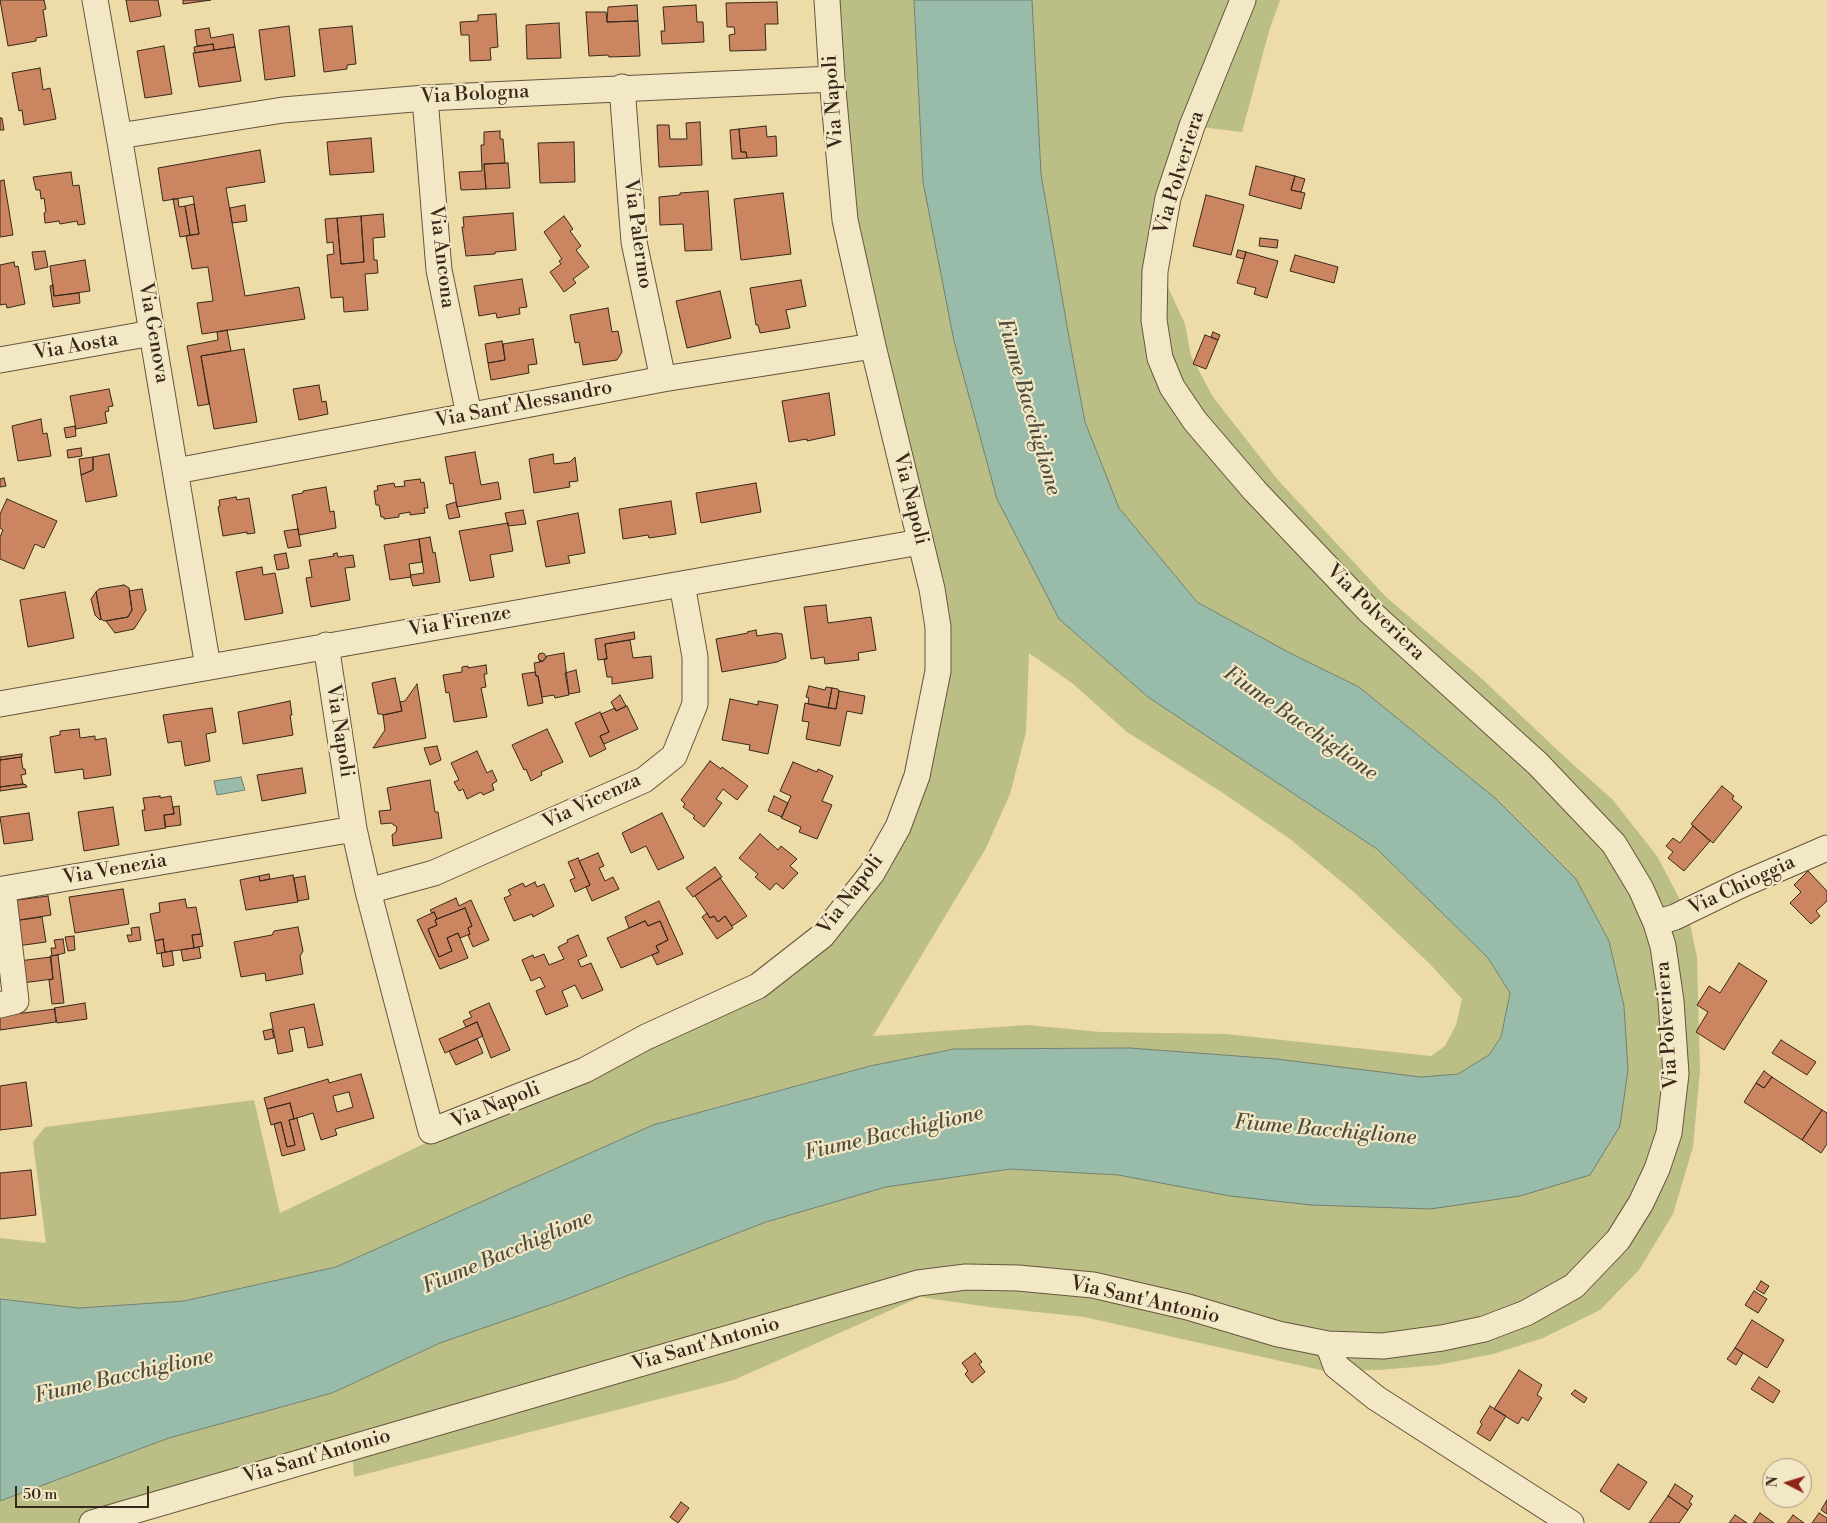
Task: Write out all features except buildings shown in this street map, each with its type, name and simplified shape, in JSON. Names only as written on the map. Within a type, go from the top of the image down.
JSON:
[{"type":"street","name":"Via Genova","points":[[95,0],[208,667]]},
{"type":"street","name":"Via Napoli","points":[[326,645],[354,829],[368,890],[431,1131],[585,1070],[646,1037],[758,986],[822,936],[872,873],[901,818],[916,776],[938,671],[938,627],[932,589],[873,346],[845,220],[827,0]]},
{"type":"street","name":"Via Polveriera","points":[[1243,0],[1192,126],[1168,198],[1155,271],[1154,320],[1160,358],[1172,387],[1196,421],[1255,491],[1369,611],[1538,764],[1614,844],[1641,889],[1656,923],[1663,946],[1671,1001],[1676,1074],[1669,1133],[1657,1169],[1641,1203]]},
{"type":"street","name":"Via Bologna","points":[[119,136],[283,110],[426,98],[832,79]]},
{"type":"street","name":"Via Palermo","points":[[622,88],[634,242],[663,379]]},
{"type":"street","name":"Via Ancona","points":[[426,98],[439,270],[469,415]]},
{"type":"street","name":"Via Aosta","points":[[0,360],[152,334]]},
{"type":"street","name":"Via Sant'Alessandro","points":[[176,471],[663,379],[873,346]]},
{"type":"street","name":"Via Firenze","points":[[0,704],[326,645],[920,542]]},
{"type":"street","name":"Via Vicenza","points":[[368,890],[434,873],[644,780],[674,756],[695,704],[696,657],[682,584]]},
{"type":"street","name":"Via Venezia","points":[[0,1005],[16,1002],[3,889],[354,829]]},
{"type":"street","name":"Via Chioggia","points":[[1656,923],[1674,917],[1741,885],[1827,848]]},
{"type":"street","name":"Via Sant'Antonio","points":[[92,1523],[918,1283],[966,1277],[1018,1278],[1093,1285],[1188,1308],[1278,1334],[1328,1344],[1384,1346],[1442,1338],[1484,1329],[1526,1313],[1574,1286],[1618,1240],[1641,1203]]},
{"type":"street","points":[[1328,1344],[1336,1366],[1376,1398],[1571,1523]]},
{"type":"green space","points":[[840,0],[914,0],[923,182],[1059,619],[1148,697],[1377,849],[1488,958],[1510,993],[1501,1037],[1489,1055],[1458,1074],[1421,1077],[1277,1059],[1130,1048],[954,1049],[870,1066],[653,1125],[336,1267],[184,1301],[79,1308],[0,1299],[0,1238],[46,1243],[33,1142],[45,1127],[254,1100],[280,1213],[436,1138],[594,1074],[763,998],[830,946],[882,880],[929,779],[951,648],[920,542],[858,217],[844,77]],"holes":[[[1029,653],[1072,683],[1127,732],[1223,793],[1290,839],[1355,893],[1430,964],[1462,999],[1456,1025],[1445,1046],[1431,1056],[1226,1034],[1101,1032],[1027,1025],[873,1036],[985,850],[1010,794],[1026,732]]]},
{"type":"green space","points":[[1032,0],[1280,0],[1269,31],[1242,132],[1200,127],[1160,270],[1185,324],[1191,356],[1213,397],[1278,480],[1386,597],[1481,678],[1612,799],[1657,856],[1688,915],[1697,957],[1700,1071],[1693,1147],[1673,1214],[1639,1270],[1600,1310],[1543,1338],[1493,1354],[1438,1365],[1379,1370],[1325,1371],[1084,1317],[989,1307],[920,1297],[734,1380],[354,1477],[352,1447],[85,1523],[0,1523],[0,1501],[9,1497],[169,1438],[332,1393],[440,1343],[567,1299],[766,1222],[886,1187],[1010,1169],[1118,1175],[1230,1196],[1624,1006],[1609,941],[1576,879],[1495,798],[1359,687],[1288,652],[1197,602],[1119,508],[1085,422],[1068,332],[1041,174]]},
{"type":"water","name":"Fiume Bacchiglione","points":[[914,0],[1032,0],[1041,174],[1068,332],[1085,422],[1119,508],[1197,602],[1288,652],[1359,687],[1495,798],[1576,879],[1609,941],[1624,1006],[1628,1070],[1620,1126],[1590,1175],[1520,1196],[1430,1209],[1311,1205],[1230,1196],[1118,1175],[1010,1169],[886,1187],[766,1222],[567,1299],[440,1343],[332,1393],[169,1438],[0,1501],[0,1299],[79,1308],[184,1301],[336,1267],[653,1125],[870,1066],[954,1049],[1130,1048],[1277,1059],[1421,1077],[1458,1074],[1489,1055],[1501,1037],[1510,993],[1488,958],[1377,849],[1148,697],[1059,619],[997,499],[954,341],[923,182]]},
{"type":"water","points":[[241,777],[245,790],[217,795],[214,781]]}]
